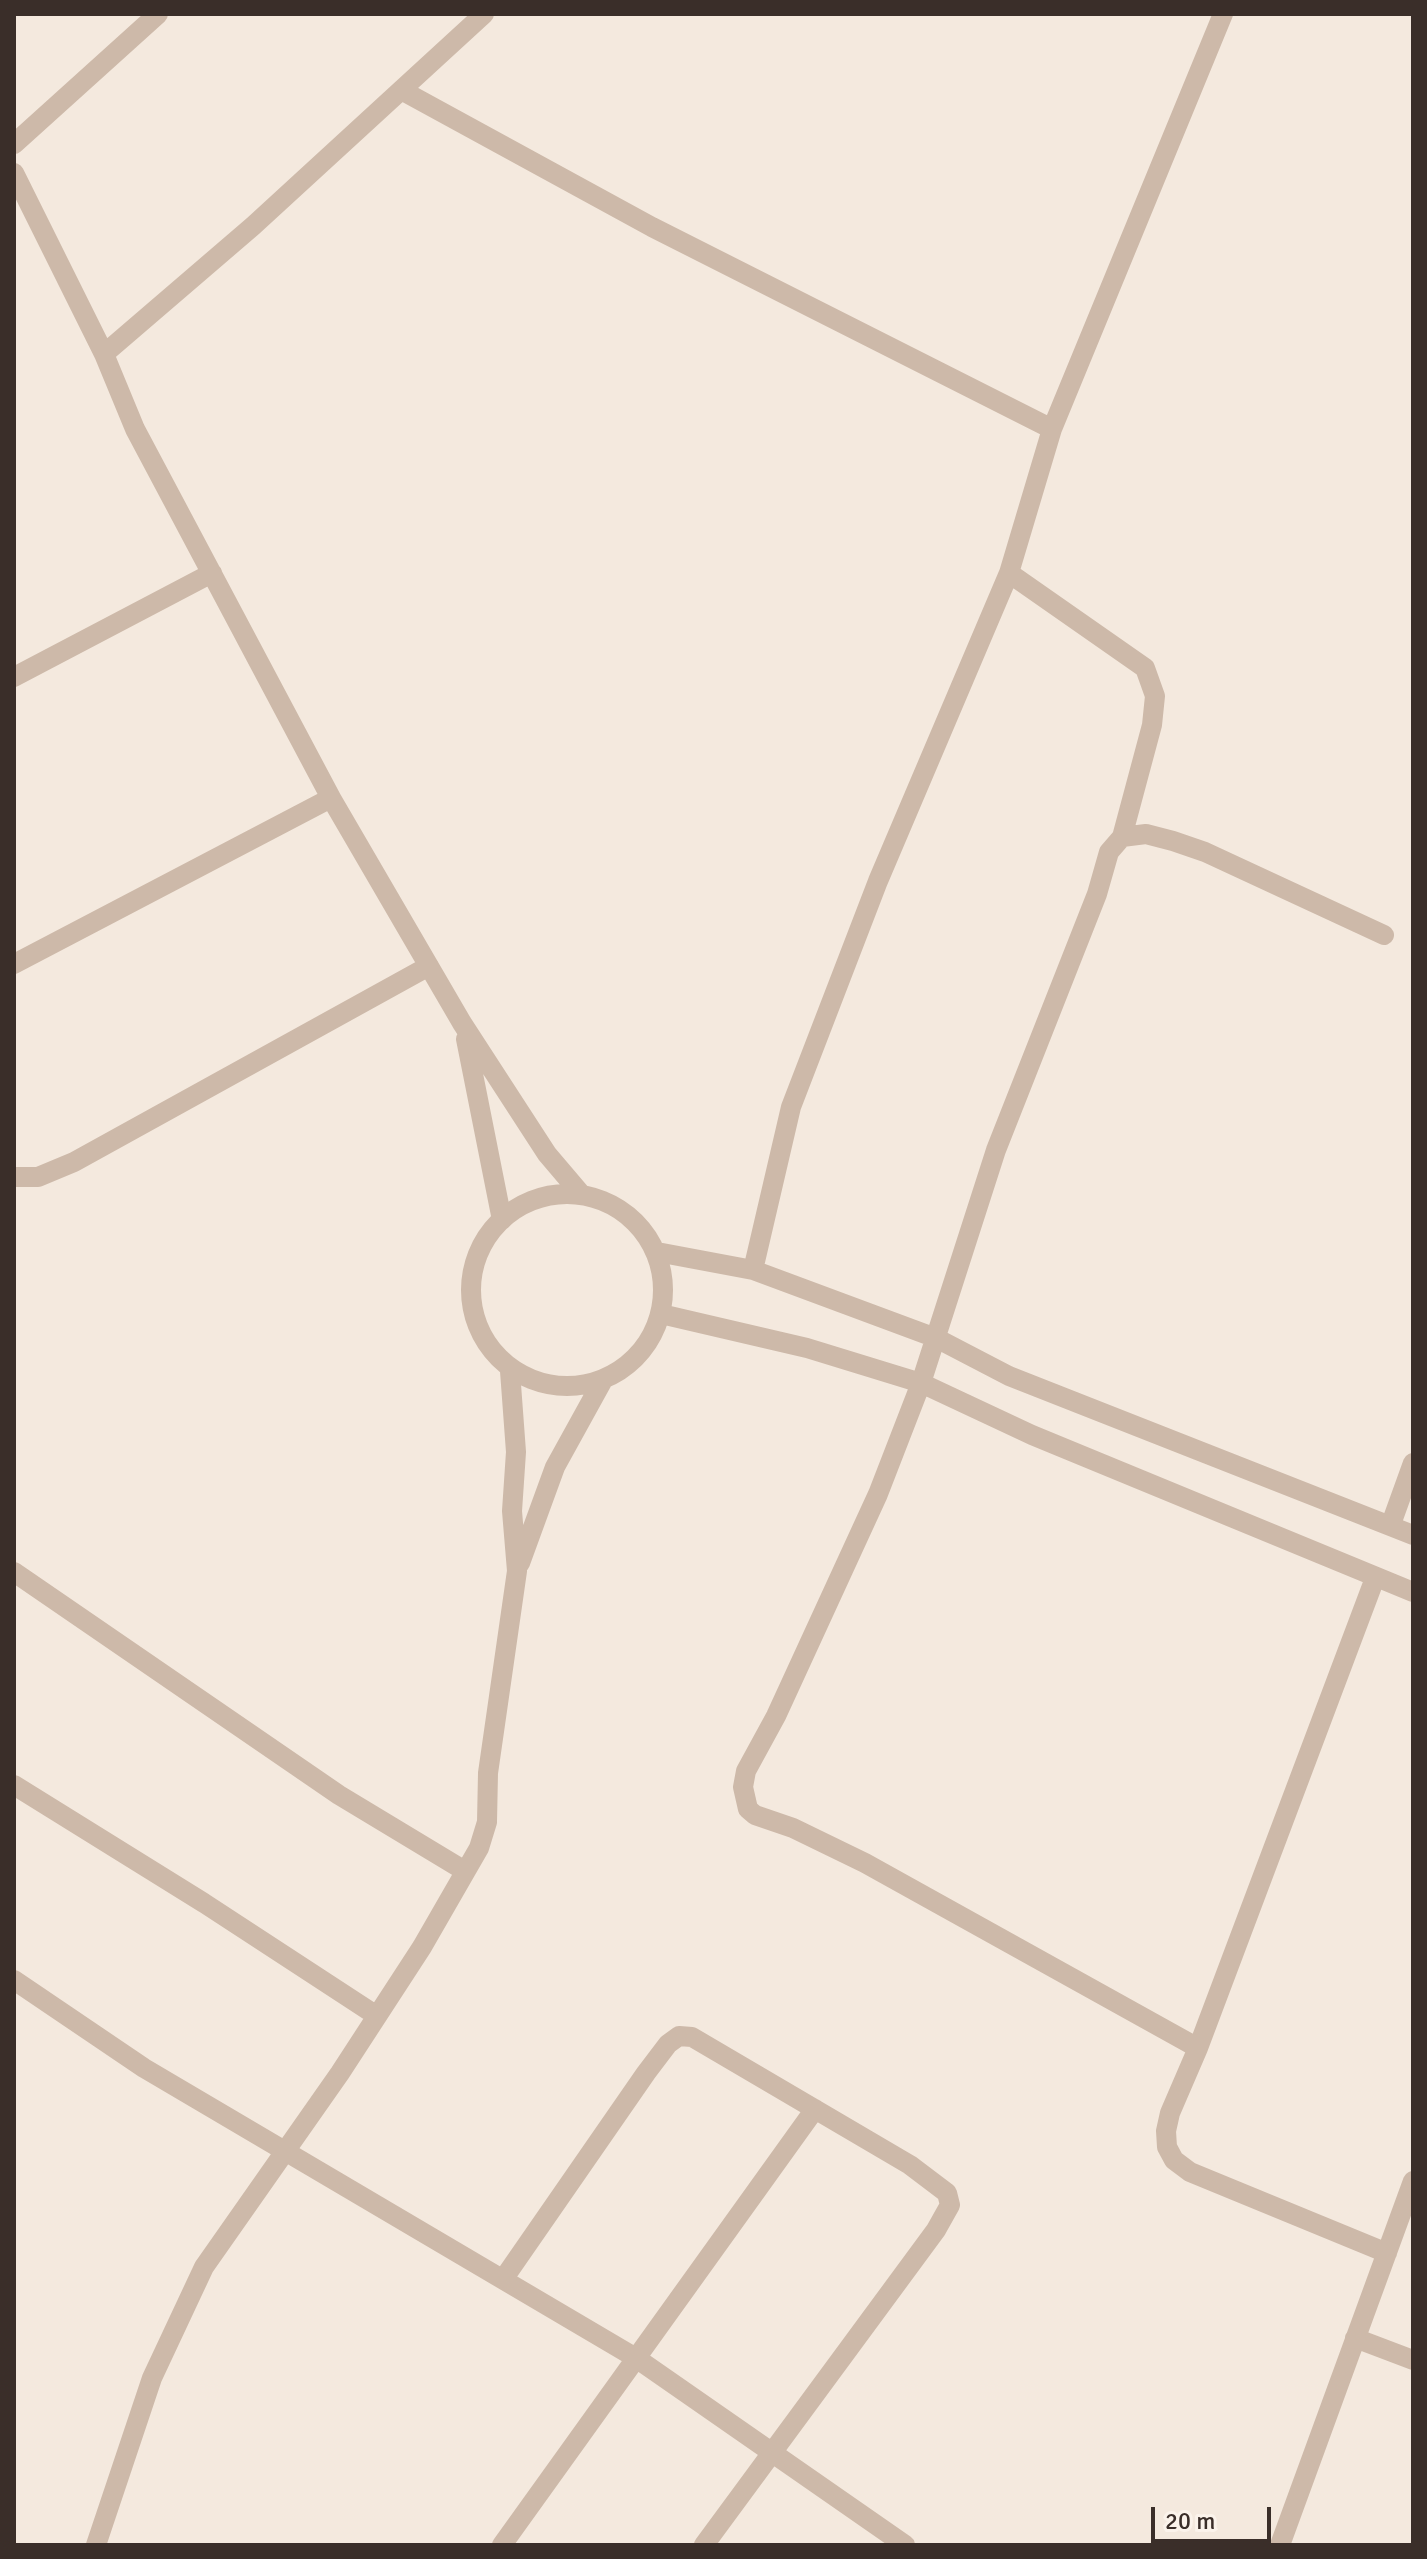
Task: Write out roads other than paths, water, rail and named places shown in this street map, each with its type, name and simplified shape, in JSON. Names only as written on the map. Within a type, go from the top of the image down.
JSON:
[{"type":"street","points":[[14,144],[158,14]]},
{"type":"street","points":[[104,354],[403,91],[484,14]]},
{"type":"street","points":[[753,1270],[791,1107],[878,881],[1009,573],[1052,429],[1223,14]]},
{"type":"street","points":[[403,91],[652,227],[1052,429]]},
{"type":"street","points":[[14,173],[104,354],[135,429],[331,798],[462,1023],[547,1154],[581,1194]]},
{"type":"street","points":[[14,677],[212,573]]},
{"type":"street","points":[[1009,573],[1145,668],[1155,696],[1152,725],[1122,837],[1109,852],[1097,894],[996,1150],[921,1383],[878,1494],[776,1716],[746,1771],[743,1787],[748,1809],[755,1815],[793,1828],[865,1863],[1198,2048]]},
{"type":"street","points":[[14,964],[331,798]]},
{"type":"street","points":[[1122,837],[1146,834],[1205,852],[1384,935]]},
{"type":"street","points":[[14,1177],[38,1177],[74,1162],[429,966]]},
{"type":"street","points":[[462,1023],[479,1089],[502,1220]]},
{"type":"street","points":[[581,1194],[605,1201],[626,1213],[644,1231],[657,1252],[664,1283],[661,1314],[649,1342],[629,1365],[603,1380],[575,1387],[546,1385],[510,1371],[479,1331],[471,1301],[472,1271],[483,1243],[502,1220],[539,1198],[581,1194]]},
{"type":"street","points":[[657,1252],[753,1270],[936,1338],[1009,1376],[1413,1535]]},
{"type":"street","points":[[661,1314],[807,1348],[921,1383],[1032,1435],[1413,1592]]},
{"type":"street","points":[[510,1371],[516,1452],[512,1511],[517,1571]]},
{"type":"street","points":[[96,2545],[152,2378],[176,2319],[204,2267],[377,2016],[479,1848],[487,1822],[488,1773],[517,1571],[555,1467],[603,1380]]},
{"type":"street","points":[[1391,1524],[1413,1463]]},
{"type":"street","points":[[14,1572],[339,1795],[465,1871]]},
{"type":"street","points":[[1375,1578],[1198,2048],[1170,2113],[1166,2131],[1167,2147],[1174,2160],[1190,2172],[1387,2253]]},
{"type":"street","points":[[14,1785],[204,1903],[377,2016]]},
{"type":"street","points":[[14,1980],[144,2068],[636,2358],[774,2451],[904,2545]]},
{"type":"street","points":[[504,2278],[646,2073],[668,2044],[679,2036],[692,2037],[815,2109],[935,2181],[947,2193],[950,2205],[936,2230],[704,2545]]},
{"type":"street","points":[[502,2545],[815,2109]]},
{"type":"street","points":[[1280,2545],[1413,2181]]},
{"type":"street","points":[[1355,2338],[1413,2360]]}]
